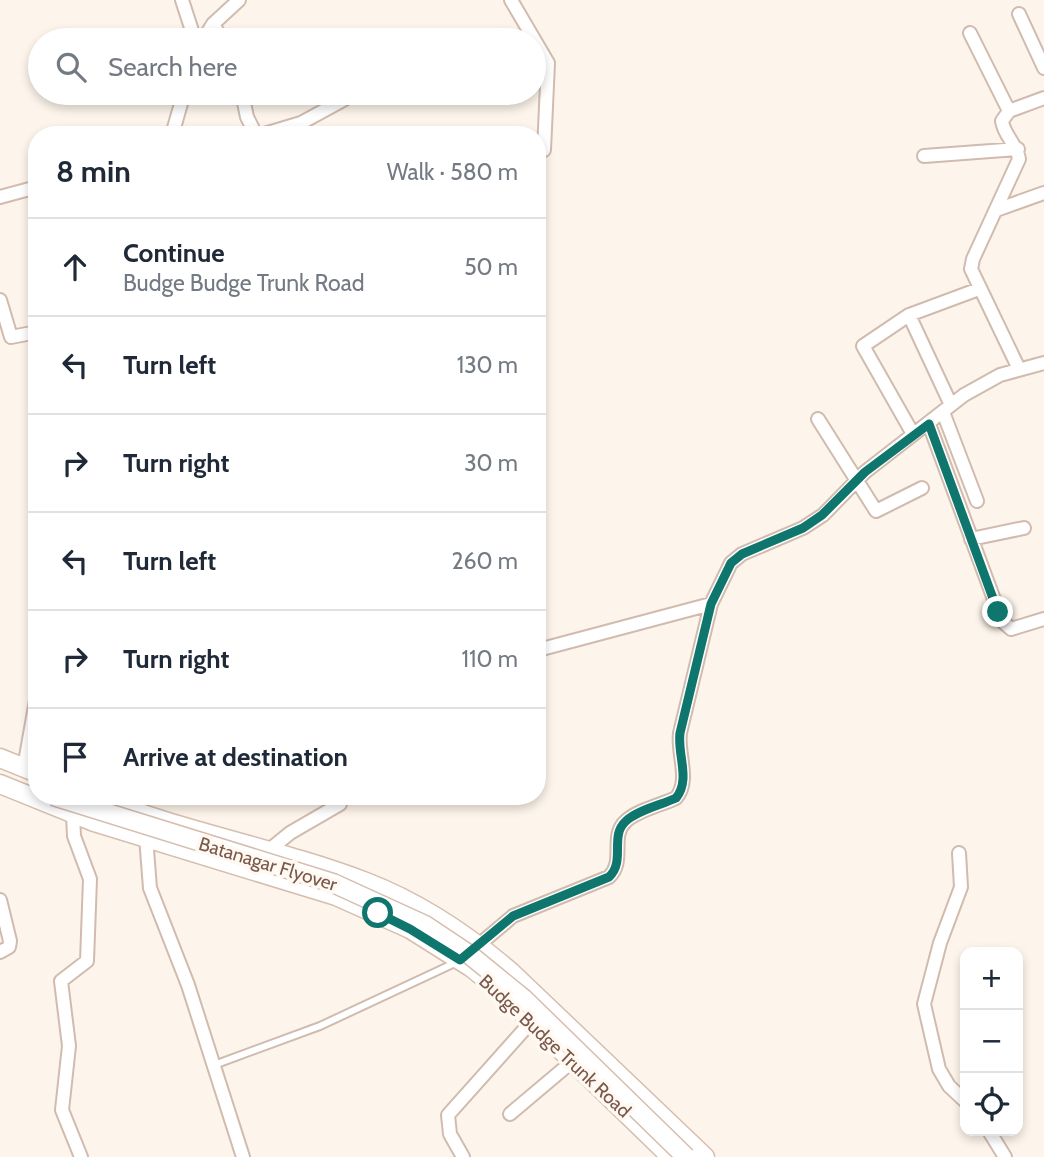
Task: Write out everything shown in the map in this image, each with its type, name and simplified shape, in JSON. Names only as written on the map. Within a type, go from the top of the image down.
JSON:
[{"type":"street","points":[[182,0],[191,28]]},
{"type":"street","points":[[210,28],[239,0]]},
{"type":"street","points":[[511,0],[527,28]]},
{"type":"street","points":[[1019,14],[1044,68]]},
{"type":"street","points":[[213,24],[215,28]]},
{"type":"street","points":[[970,33],[1009,111]]},
{"type":"street","points":[[545,126],[546,60]]},
{"type":"street","points":[[1019,369],[971,269],[972,259],[999,209],[1018,165],[1018,149],[1003,128],[1002,121],[1009,111],[1044,98]]},
{"type":"street","points":[[175,126],[181,105]]},
{"type":"street","points":[[244,105],[252,126]]},
{"type":"street","points":[[291,126],[302,123],[334,105]]},
{"type":"street","points":[[924,156],[1018,149]]},
{"type":"street","points":[[0,197],[28,189]]},
{"type":"street","points":[[999,209],[1044,193]]},
{"type":"street","points":[[913,434],[863,346],[909,315],[979,289]]},
{"type":"street","points":[[0,300],[6,339],[28,334]]},
{"type":"street","points":[[909,315],[947,409],[977,501]]},
{"type":"street","points":[[460,960],[513,916],[609,877],[617,870],[620,859],[618,837],[627,820],[676,798],[682,791],[684,780],[678,746],[680,733],[711,604],[731,563],[742,554],[803,528],[822,515],[913,434],[984,382],[1044,363]]},
{"type":"street","points":[[818,419],[876,511],[922,488]]},
{"type":"street","points":[[929,424],[998,612],[1006,626],[1016,628],[1044,619]]},
{"type":"street","points":[[971,539],[1024,528]]},
{"type":"street","points":[[546,648],[711,604]]},
{"type":"street","points":[[0,758],[28,770]]},
{"type":"street","points":[[0,774],[28,785]]},
{"type":"street","name":"Budge Budge Trunk Road","points":[[0,784],[28,796]]},
{"type":"street","name":"Budge Budge Trunk Road","points":[[50,805],[74,815],[337,896],[410,929],[460,960],[501,992],[671,1157]]},
{"type":"street","name":"Batanagar Flyover","points":[[82,805],[333,883],[425,925],[470,956],[524,999],[685,1157]]},
{"type":"street","name":"Budge Budge Trunk Road","points":[[142,805],[268,851],[367,882],[413,905],[478,946],[511,972],[705,1157]]},
{"type":"street","points":[[268,851],[290,833],[338,805]]},
{"type":"street","points":[[74,815],[74,836],[90,880],[87,961],[61,981],[69,1046],[62,1110],[80,1157]]},
{"type":"street","points":[[146,837],[150,888],[188,985],[243,1157]]},
{"type":"street","points":[[959,853],[961,887],[940,943],[924,1004],[939,1069],[949,1086],[960,1096]]},
{"type":"street","points":[[0,952],[9,947],[10,941],[1,906]]},
{"type":"street","points":[[463,1157],[450,1134],[448,1115],[531,1021]]},
{"type":"street","points":[[510,1114],[574,1060]]},
{"type":"street","points":[[992,1136],[1005,1157]]},
{"type":"lane","points":[[214,1065],[320,1026],[460,960]]},
{"type":"route","points":[[378,913],[460,960],[513,916],[546,900],[609,877],[617,870],[621,827],[627,820],[676,798],[682,791],[684,780],[678,746],[680,733],[711,604],[731,563],[742,554],[803,528],[822,515],[841,499],[865,472],[929,424],[998,612]]}]
